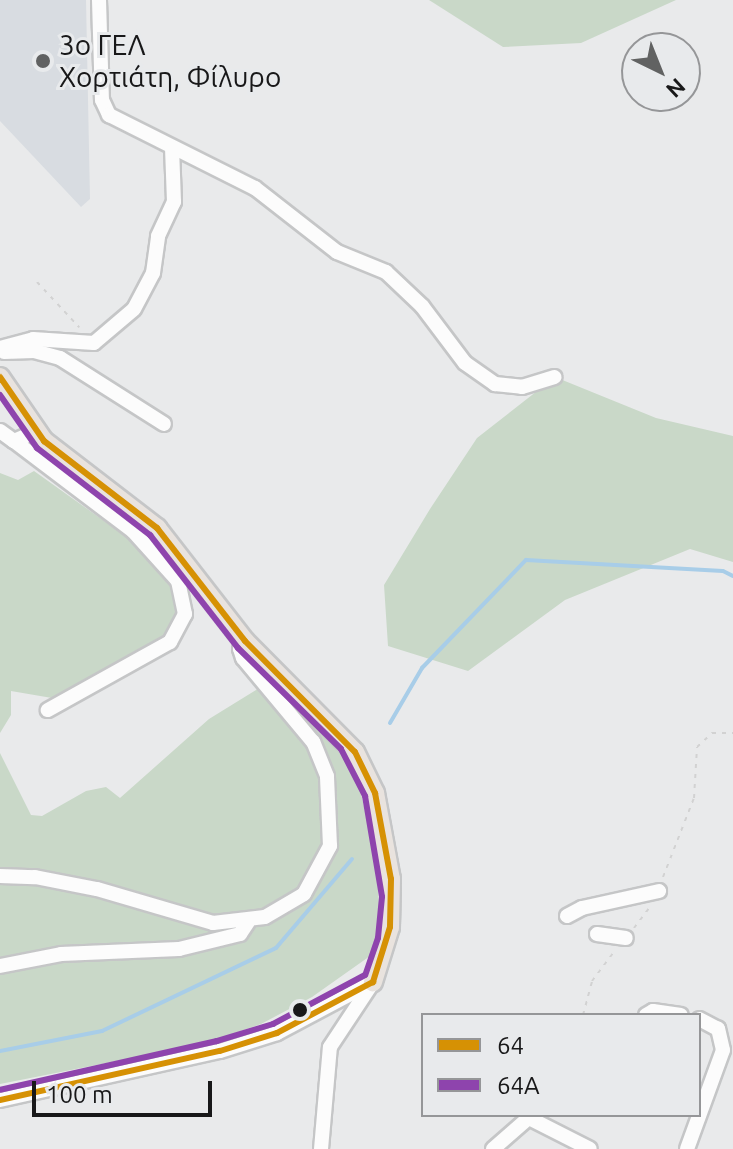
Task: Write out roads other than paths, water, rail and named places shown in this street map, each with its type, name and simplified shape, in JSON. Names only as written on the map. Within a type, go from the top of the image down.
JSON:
[{"type":"main road","points":[[0,377],[37,431],[75,470],[157,528],[245,641],[342,734],[370,779],[383,825],[392,897],[388,940],[373,982]]},
{"type":"street","points":[[99,0],[102,100],[109,115],[255,188],[337,252],[386,272],[422,306],[465,363],[495,384],[522,387],[555,377]]},
{"type":"street","points":[[0,350],[33,339],[94,343],[134,309],[153,273],[158,236],[175,198],[172,147]]},
{"type":"street","points":[[0,350],[34,351],[60,358],[164,424]]},
{"type":"street","points":[[0,431],[133,531],[178,581],[185,614],[170,642],[48,710]]},
{"type":"street","points":[[14,441],[37,431]]},
{"type":"street","points":[[0,876],[97,889],[198,920],[248,922],[287,907],[311,885],[327,857],[333,824],[319,754],[247,665],[240,652],[245,641]]},
{"type":"street","points":[[567,916],[582,908],[659,891]]},
{"type":"street","points":[[0,966],[61,954],[179,949],[235,936],[248,922]]},
{"type":"street","points":[[597,934],[626,938]]},
{"type":"street","points":[[0,1100],[220,1051],[277,1033],[373,982]]},
{"type":"street","points":[[325,1148],[330,1047],[373,982]]},
{"type":"street","points":[[701,1020],[718,1029],[723,1050],[701,1110]]},
{"type":"street","points":[[493,1149],[529,1117]]},
{"type":"street","points":[[532,1117],[590,1149]]},
{"type":"street","points":[[687,1149],[699,1117]]},
{"type":"waterway","points":[[390,723],[422,668],[526,560],[723,571],[733,576]]},
{"type":"waterway","points":[[0,1051],[102,1031],[276,948],[352,859]]},
{"type":"place","name":"3ο ΓΕΛ Χορτιάτη, Φίλυρο","points":[[43,61]]}]
